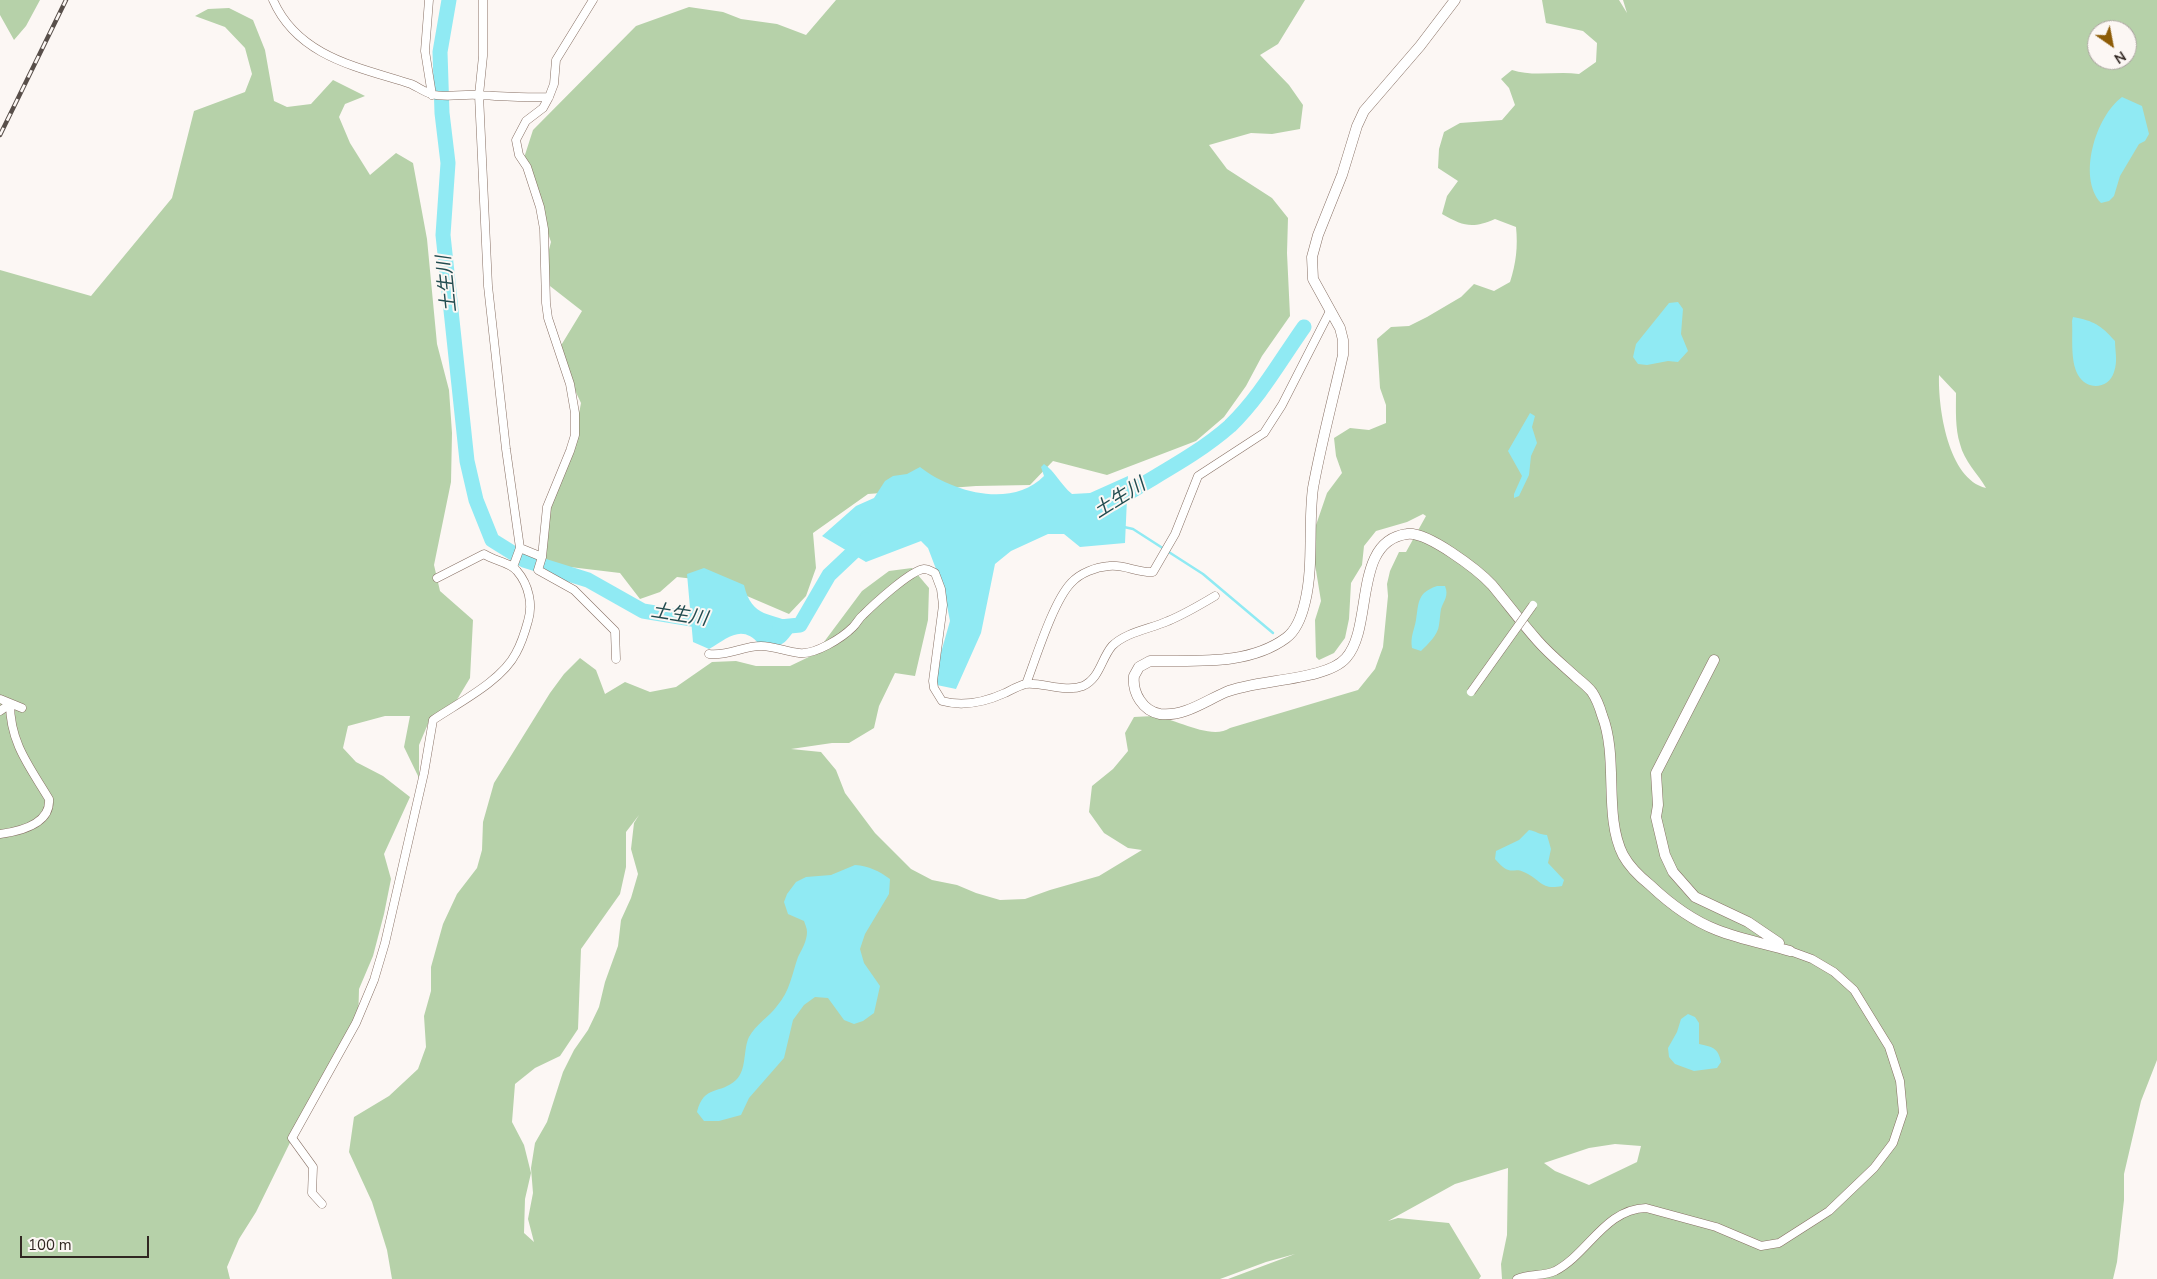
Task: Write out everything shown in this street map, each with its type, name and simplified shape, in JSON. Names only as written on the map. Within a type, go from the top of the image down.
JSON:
[{"type":"street","points":[[273,0],[292,30],[307,44],[330,57],[359,69],[413,85],[432,95],[549,97]]},
{"type":"street","points":[[429,0],[425,51],[432,95]]},
{"type":"street","points":[[483,0],[479,95],[488,286],[519,550],[513,567]]},
{"type":"street","points":[[593,0],[556,60],[554,84],[543,108],[526,121],[516,140],[519,155],[527,167],[540,206],[544,229],[548,318],[570,384],[575,413],[575,435],[547,507],[542,557],[538,570],[574,590],[615,632],[616,659]]},
{"type":"street","points":[[1455,0],[1420,46],[1374,98],[1357,126],[1342,175],[1318,235],[1312,257],[1313,279],[1340,328],[1343,355],[1314,488],[1309,577],[1302,615],[1288,637],[1268,649],[1222,659],[1150,661],[1139,667],[1133,681],[1135,691],[1145,708],[1152,712],[1174,714],[1189,710],[1229,691],[1258,683],[1324,671],[1342,663],[1355,644],[1371,572],[1377,553],[1386,541],[1406,534],[1421,535],[1439,544],[1490,582],[1538,642],[1592,692],[1603,717],[1610,748],[1615,829],[1623,855],[1638,875],[1672,906],[1716,930],[1790,951],[1812,959],[1834,972],[1854,990],[1889,1047],[1900,1081],[1903,1113],[1893,1143],[1874,1168],[1829,1212],[1780,1244],[1761,1246],[1716,1227],[1646,1208],[1636,1208],[1625,1212],[1606,1225],[1574,1258],[1554,1271],[1523,1276],[1517,1279]]},
{"type":"street","points":[[1026,684],[1060,599],[1071,582],[1085,572],[1106,566],[1120,566],[1140,573],[1153,572],[1176,534],[1198,476],[1264,433],[1282,405],[1330,311]]},
{"type":"street","points":[[519,550],[542,557]]},
{"type":"street","points":[[322,1204],[312,1193],[313,1167],[292,1138],[356,1024],[374,980],[385,943],[424,773],[433,720],[496,676],[509,664],[524,635],[530,615],[529,595],[519,573],[513,567],[493,560],[484,554],[437,578]]},
{"type":"street","points":[[709,654],[723,655],[745,648],[762,646],[798,653],[808,653],[820,649],[853,627],[861,616],[900,582],[922,569],[935,573],[941,589],[942,618],[933,681],[934,688],[942,701],[964,704],[999,696],[1026,684],[1054,688],[1081,686],[1091,681],[1100,669],[1105,656],[1119,641],[1188,613],[1215,596]]},
{"type":"street","points":[[1471,692],[1533,605]]},
{"type":"street","points":[[1714,660],[1656,773],[1658,805],[1656,817],[1665,855],[1672,872],[1696,897],[1748,922],[1790,951]]},
{"type":"street","points":[[0,699],[22,708]]},
{"type":"street","points":[[0,711],[10,704]]},
{"type":"street","points":[[0,834],[28,827],[45,816],[50,809],[49,799],[18,747],[12,732],[10,704]]},
{"type":"green space","points":[[0,0],[40,0],[26,26],[14,40],[0,15]]},
{"type":"green space","points":[[836,0],[1305,0],[1278,44],[1260,55],[1289,85],[1303,105],[1300,129],[1272,134],[1251,133],[1209,145],[1227,169],[1272,198],[1288,218],[1287,253],[1290,316],[1262,356],[1246,386],[1224,417],[1196,441],[1107,475],[1053,461],[1030,485],[976,486],[868,494],[813,533],[816,568],[806,596],[789,614],[712,581],[677,577],[660,592],[640,599],[620,573],[545,564],[542,527],[572,451],[581,403],[557,352],[582,311],[541,279],[551,242],[523,161],[533,130],[636,26],[689,7],[723,12],[741,19],[777,24],[806,35]]},
{"type":"green space","points":[[1542,0],[1619,0],[1627,13],[1623,0],[2157,0],[2157,1060],[2141,1101],[2124,1174],[2124,1200],[2117,1262],[2113,1279],[1502,1279],[1501,1264],[1507,1235],[1508,1168],[1455,1184],[1388,1221],[1398,1218],[1449,1223],[1481,1276],[1479,1279],[1228,1279],[1295,1254],[1266,1262],[1220,1279],[392,1279],[387,1250],[372,1202],[349,1152],[354,1117],[389,1096],[418,1069],[426,1047],[424,1016],[431,991],[431,967],[443,924],[457,894],[477,868],[482,850],[483,822],[494,783],[550,693],[564,674],[580,658],[596,670],[605,694],[625,682],[650,692],[676,687],[712,662],[736,661],[756,666],[790,666],[815,654],[862,591],[889,571],[912,568],[929,588],[928,620],[915,676],[895,673],[879,706],[874,728],[849,743],[832,743],[791,749],[821,752],[836,770],[845,793],[875,833],[911,869],[932,880],[957,885],[1000,900],[1025,899],[1099,876],[1142,850],[1128,848],[1104,833],[1089,812],[1092,786],[1113,769],[1128,751],[1125,733],[1134,717],[1154,716],[1193,728],[1213,732],[1222,731],[1358,690],[1375,669],[1383,647],[1388,596],[1387,584],[1390,571],[1399,552],[1406,552],[1426,516],[1423,514],[1407,522],[1376,531],[1364,546],[1362,565],[1351,583],[1349,619],[1345,638],[1334,653],[1319,660],[1316,657],[1315,620],[1321,601],[1312,546],[1315,528],[1327,493],[1342,473],[1336,456],[1334,438],[1350,428],[1369,430],[1386,423],[1386,405],[1380,388],[1377,339],[1391,327],[1409,326],[1427,317],[1461,297],[1474,284],[1494,291],[1510,282],[1516,255],[1516,227],[1495,219],[1480,224],[1468,225],[1442,214],[1447,196],[1458,181],[1438,168],[1439,149],[1444,132],[1460,123],[1502,120],[1515,105],[1509,88],[1501,79],[1512,70],[1536,74],[1579,74],[1596,62],[1597,43],[1583,31],[1546,23]],"holes":[[[1939,375],[1956,393],[1958,438],[1968,462],[1986,488],[1973,482],[1962,471],[1954,457],[1943,423]],[[639,815],[634,823],[631,849],[638,874],[631,898],[621,920],[618,946],[605,982],[599,1007],[588,1030],[574,1050],[563,1072],[547,1122],[535,1143],[531,1168],[533,1193],[528,1219],[534,1242],[524,1233],[525,1199],[531,1173],[524,1145],[512,1122],[515,1084],[535,1068],[560,1056],[578,1029],[581,949],[620,894],[626,867],[626,832]],[[1615,1144],[1641,1146],[1637,1162],[1589,1185],[1555,1171],[1544,1163],[1589,1148]]]},
{"type":"green space","points":[[229,8],[253,20],[265,50],[274,101],[287,107],[311,104],[333,80],[365,96],[345,104],[339,117],[350,143],[370,175],[396,153],[413,163],[427,239],[437,344],[449,390],[452,433],[451,482],[434,565],[440,591],[473,620],[470,678],[455,703],[430,719],[419,745],[419,778],[404,747],[410,716],[385,716],[348,726],[343,748],[356,762],[383,776],[410,797],[384,854],[391,879],[373,956],[359,989],[358,1027],[336,1056],[305,1112],[256,1212],[239,1239],[227,1267],[230,1279],[0,1279],[0,270],[91,296],[172,198],[194,111],[245,92],[252,74],[245,48],[225,27],[195,16],[208,9]]},
{"type":"water","points":[[2122,97],[2142,106],[2149,134],[2145,141],[2139,144],[2120,176],[2114,196],[2109,201],[2101,203],[2094,192],[2090,178],[2093,147],[2104,118]]},
{"type":"water","points":[[1678,302],[1683,309],[1681,334],[1688,351],[1678,362],[1638,364],[1633,357],[1636,344],[1669,303]]},
{"type":"water","points":[[2073,317],[2097,324],[2115,341],[2115,368],[2111,378],[2103,385],[2092,386],[2087,384],[2075,369]]},
{"type":"water","points":[[1530,413],[1535,416],[1532,427],[1537,443],[1531,456],[1529,475],[1519,496],[1514,498],[1522,476],[1508,451]]},
{"type":"water","points":[[1044,464],[1072,494],[1090,493],[1128,476],[1125,543],[1080,547],[1064,534],[1048,534],[1011,551],[995,564],[981,633],[956,689],[932,684],[950,621],[944,590],[928,548],[921,541],[866,562],[822,536],[856,506],[874,498],[885,481],[893,476],[907,474],[920,467],[948,484],[965,490],[999,494],[1016,492],[1031,486],[1044,476],[1041,467]]},
{"type":"water","points":[[704,568],[744,585],[752,604],[757,609],[798,625],[787,640],[774,646],[760,645],[753,638],[741,634],[729,637],[709,649],[693,642],[687,574]]},
{"type":"water","points":[[1437,586],[1445,586],[1446,598],[1441,609],[1437,632],[1421,651],[1412,648],[1412,637],[1419,603],[1422,595]]},
{"type":"water","points":[[1529,830],[1547,835],[1551,849],[1548,863],[1564,880],[1562,886],[1546,886],[1521,871],[1505,869],[1495,859],[1496,851],[1519,840]]},
{"type":"water","points":[[855,865],[874,869],[890,879],[889,894],[865,934],[860,949],[864,963],[880,986],[874,1013],[863,1021],[854,1024],[844,1020],[828,998],[815,997],[804,1005],[793,1020],[784,1058],[749,1098],[741,1115],[719,1121],[704,1121],[697,1112],[700,1103],[708,1094],[730,1085],[739,1076],[742,1071],[749,1037],[755,1028],[774,1010],[785,994],[805,942],[807,932],[804,921],[788,914],[784,902],[787,894],[796,882],[806,877],[831,875]]},
{"type":"water","points":[[1688,1014],[1695,1017],[1699,1023],[1699,1044],[1711,1047],[1718,1053],[1721,1062],[1717,1068],[1694,1071],[1675,1064],[1669,1057],[1668,1048],[1677,1032],[1681,1019]]},
{"type":"waterway","name":"土生川","points":[[449,0],[440,52],[442,113],[448,163],[443,235],[467,461],[476,500],[492,540],[524,560],[588,580],[643,611],[710,622]]},
{"type":"waterway","name":"土生川","points":[[1111,504],[1202,448],[1230,426],[1260,391],[1304,327]]},
{"type":"waterway","points":[[1124,527],[1133,529],[1203,574],[1273,633]]},
{"type":"waterway","name":"土生川","points":[[780,627],[800,625],[829,575],[866,540]]},
{"type":"railway","points":[[0,135],[66,0]]}]
